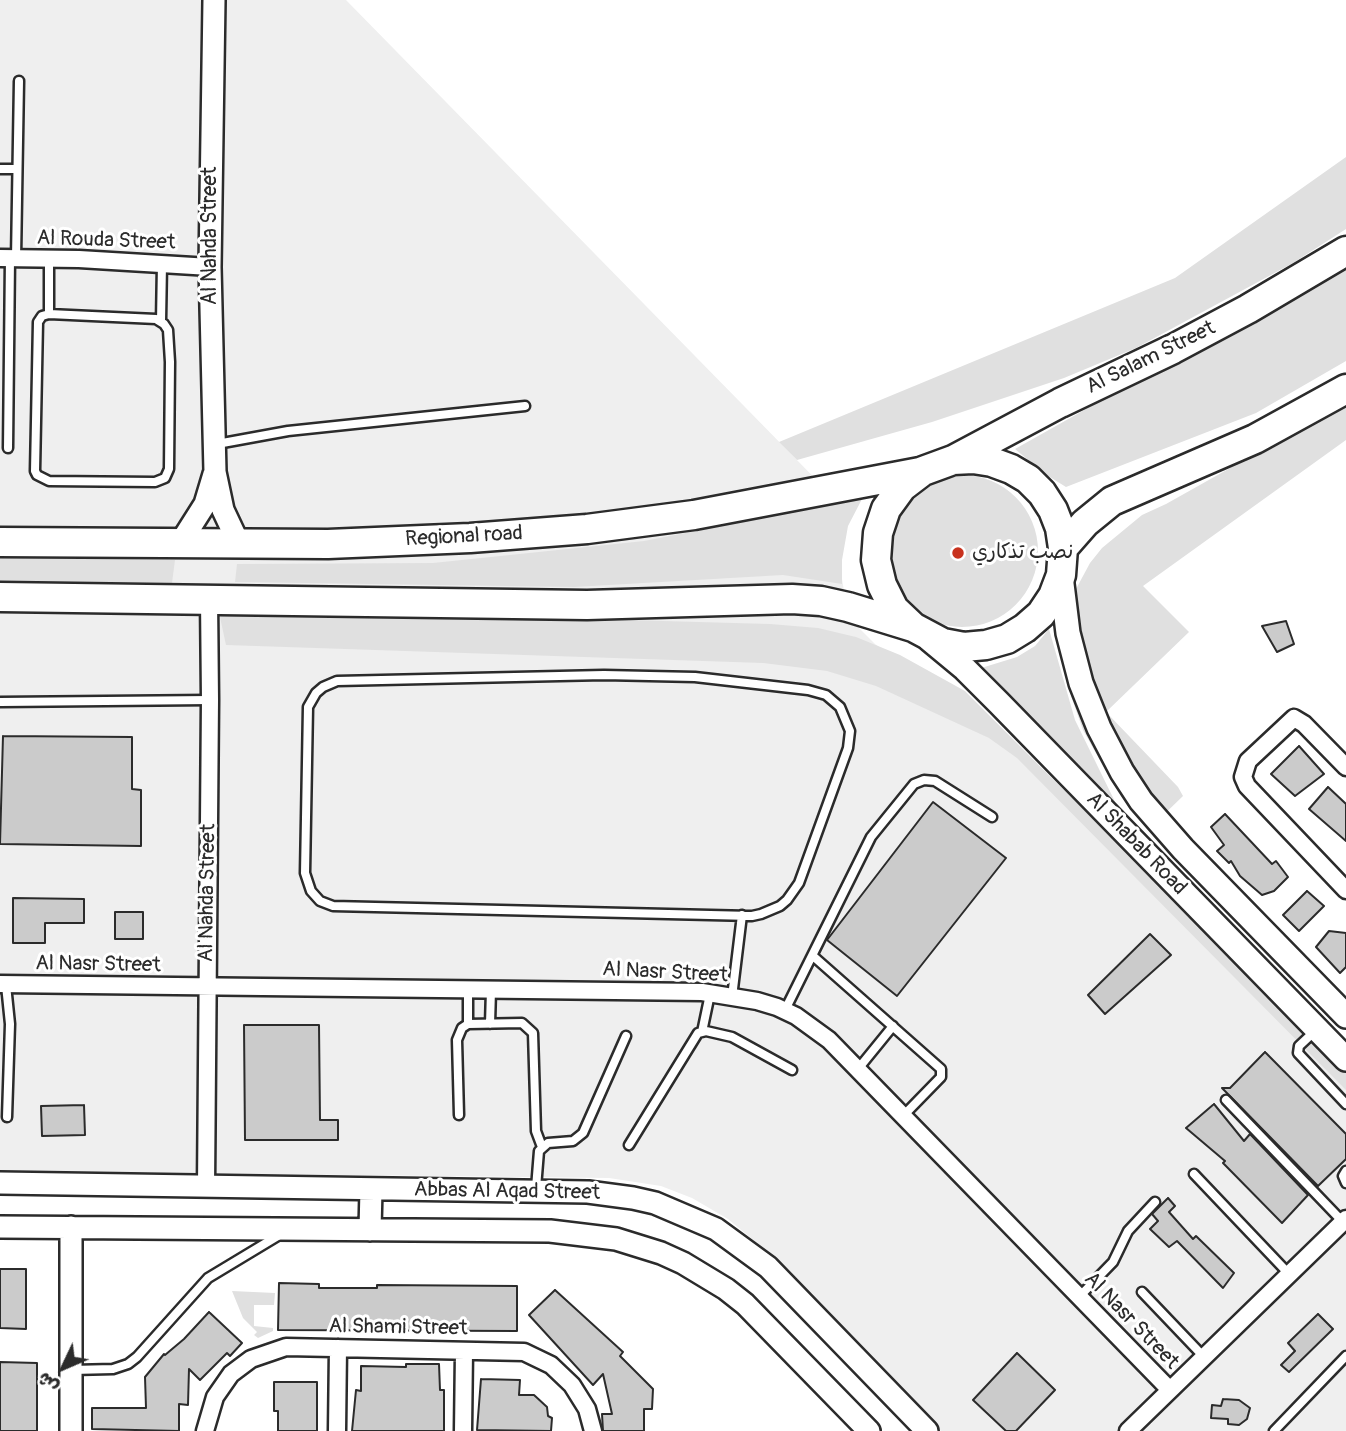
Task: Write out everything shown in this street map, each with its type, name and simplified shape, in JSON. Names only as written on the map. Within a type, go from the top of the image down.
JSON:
[{"type":"highway","name":"Al Salam Street","points":[[953,460],[1060,403],[1173,349],[1248,309],[1346,251]]},
{"type":"highway","points":[[0,597],[587,605],[792,599],[821,601],[848,607],[918,631],[943,643],[964,647],[986,645],[1007,639],[1041,614],[1053,596],[1062,562],[1085,523],[1112,501],[1255,439],[1346,389]]},
{"type":"highway","points":[[918,631],[894,609],[882,585],[876,560],[878,533],[886,509],[902,487],[923,471],[953,460],[973,459],[1011,469],[1028,480],[1042,493],[1053,510],[1060,528],[1062,562]]},
{"type":"highway","name":"Regional road","points":[[0,542],[328,544],[470,538],[587,529],[705,513],[923,471]]},
{"type":"main road","name":"Al Shabab Road","points":[[1062,562],[1064,614],[1081,683],[1098,728],[1122,772],[1141,801],[1183,849],[1346,1016]]},
{"type":"main road","name":"Al Shabab Road","points":[[918,631],[973,677],[1346,1059]]},
{"type":"street","name":"Al Nahda Street","points":[[214,0],[210,267],[215,472],[223,510],[239,544]]},
{"type":"street","name":"Al Rouda Street","points":[[9,258],[210,267]]},
{"type":"street","name":"Al Nahda Street","points":[[178,545],[205,504],[215,472]]},
{"type":"street","name":"Al Nahda Street","points":[[206,1186],[209,599]]},
{"type":"street","points":[[1346,768],[1304,724],[1294,718],[1248,761],[1243,777],[1247,786],[1346,890]]},
{"type":"street","name":"Al Nasr Street","points":[[3,984],[711,993],[757,1001],[785,1010],[830,1040],[1170,1390]]},
{"type":"street","name":"Abbas Al Aqad Street","points":[[0,1183],[588,1192],[633,1198],[676,1211],[716,1229],[768,1266],[926,1431]]},
{"type":"street","points":[[370,1230],[371,1189]]},
{"type":"street","points":[[1128,1431],[1344,1221]]},
{"type":"street","name":"Abbas Al Aqad Street","points":[[0,1227],[572,1232],[616,1239],[661,1253],[705,1275],[745,1304],[869,1431]]},
{"type":"street","points":[[71,1227],[71,1431]]},
{"type":"street","name":"Al Shami Street","points":[[205,1431],[209,1411],[222,1385],[231,1374],[251,1359],[286,1347],[524,1352],[551,1365],[567,1379],[580,1396],[593,1431]]},
{"type":"street","points":[[337,1431],[338,1348]]},
{"type":"street","points":[[463,1431],[464,1351]]},
{"type":"lane","points":[[8,448],[9,258],[17,169],[19,81]]},
{"type":"lane","points":[[0,169],[17,169]]},
{"type":"lane","points":[[49,259],[49,314]]},
{"type":"lane","points":[[161,321],[162,264]]},
{"type":"lane","points":[[49,314],[156,319],[168,330],[169,469],[167,476],[159,482],[49,481],[40,478],[35,471],[38,322],[42,316],[49,314]]},
{"type":"lane","points":[[214,445],[288,431],[525,405]]},
{"type":"lane","points":[[604,675],[695,677],[808,690],[826,695],[845,715],[850,740],[799,883],[780,906],[761,914],[742,915],[326,904],[311,891],[305,873],[308,707],[311,699],[323,687],[337,681],[604,675]]},
{"type":"lane","points":[[0,702],[210,700]]},
{"type":"lane","points":[[785,1010],[871,837],[914,784],[924,780],[935,781],[992,817]]},
{"type":"lane","points":[[732,996],[742,915]]},
{"type":"lane","points":[[813,956],[942,1072],[941,1077],[903,1116]]},
{"type":"lane","points":[[3,984],[10,1024],[7,1117]]},
{"type":"lane","points":[[460,1115],[457,1040],[458,1034],[468,1024],[468,990]]},
{"type":"lane","points":[[490,1024],[491,990]]},
{"type":"lane","points":[[702,1032],[711,993]]},
{"type":"lane","points":[[468,1024],[522,1023],[533,1033],[536,1131],[542,1147]]},
{"type":"lane","points":[[858,1069],[893,1026]]},
{"type":"lane","points":[[1317,1029],[1299,1046],[1298,1053],[1346,1104]]},
{"type":"lane","points":[[629,1145],[695,1036],[702,1032],[732,1037],[792,1070]]},
{"type":"lane","points":[[536,1191],[542,1147],[548,1143],[573,1141],[583,1133],[626,1036]]},
{"type":"lane","points":[[1226,1100],[1344,1221]]},
{"type":"lane","points":[[1346,1171],[1343,1176],[1346,1183]]},
{"type":"lane","points":[[1194,1174],[1289,1274]]},
{"type":"lane","points":[[1079,1297],[1113,1262],[1128,1231],[1155,1202]]},
{"type":"lane","points":[[72,1370],[113,1369],[128,1364],[208,1278],[290,1230]]},
{"type":"lane","points":[[1142,1292],[1204,1357]]},
{"type":"lane","points":[[1273,1431],[1346,1356]]},
{"type":"shaded area","points":[[0,0],[346,0],[844,508],[837,549],[845,597],[858,627],[891,655],[962,695],[1072,797],[1346,1069],[1346,1431],[941,1431],[770,1254],[728,1219],[692,1198],[661,1186],[609,1178],[0,1171]]},
{"type":"shaded area","points":[[1346,157],[1346,229],[1293,263],[1136,348],[1064,378],[932,422],[797,460],[779,442],[1175,278]]},
{"type":"shaded area","points":[[1346,263],[1346,361],[1256,413],[1066,487],[1045,474],[1015,449]]},
{"type":"shaded area","points":[[1346,403],[1346,440],[1143,586],[1189,632],[1106,712],[1178,787],[1183,796],[1150,828],[1123,796],[1103,766],[1083,730],[1071,696],[1066,629],[1076,589],[1090,563],[1102,548],[1142,515]]},
{"type":"shaded area","points":[[962,475],[991,481],[1016,497],[1032,522],[1038,551],[1032,580],[1016,605],[991,621],[962,627],[933,621],[908,605],[892,580],[886,551],[892,522],[908,497],[933,481]]},
{"type":"shaded area","points":[[862,499],[848,526],[842,560],[842,584],[783,575],[574,587],[235,582],[237,564],[433,563],[644,541]]},
{"type":"shaded area","points":[[0,556],[175,560],[172,583],[0,582]]},
{"type":"shaded area","points":[[235,609],[770,624],[818,628],[856,637],[900,655],[965,691],[1346,1073],[1346,1090],[1017,758],[989,738],[876,686],[827,671],[763,663],[226,645],[220,617]]},
{"type":"shaded area","points":[[1049,629],[1075,720],[1122,816],[978,669],[1017,657],[1035,646]]},
{"type":"shaded area","points":[[232,1291],[275,1293],[274,1305],[254,1305],[254,1326],[273,1328],[273,1331],[258,1338],[254,1335],[257,1332],[243,1318]]},
{"type":"building","points":[[1286,621],[1294,644],[1277,652],[1262,626]]},
{"type":"building","points":[[3,736],[132,737],[132,789],[141,790],[141,846],[0,844]]},
{"type":"building","points":[[1299,746],[1324,774],[1295,796],[1271,774]]},
{"type":"building","points":[[1328,787],[1346,804],[1346,841],[1309,809]]},
{"type":"building","points":[[933,802],[1006,858],[897,996],[827,940]]},
{"type":"building","points":[[1225,814],[1272,864],[1276,861],[1288,877],[1274,891],[1262,895],[1240,876],[1231,861],[1229,863],[1217,851],[1224,845],[1211,827]]},
{"type":"building","points":[[1307,891],[1324,906],[1299,931],[1283,915]]},
{"type":"building","points":[[13,898],[84,899],[84,923],[45,923],[45,943],[13,943]]},
{"type":"building","points":[[115,912],[143,912],[143,939],[115,939]]},
{"type":"building","points":[[1329,931],[1346,933],[1346,967],[1340,973],[1316,947]]},
{"type":"building","points":[[1150,934],[1171,955],[1105,1014],[1088,995]]},
{"type":"building","points":[[244,1025],[319,1025],[320,1120],[338,1120],[338,1140],[245,1140]]},
{"type":"building","points":[[1265,1052],[1346,1134],[1346,1159],[1318,1186],[1222,1088],[1230,1088]]},
{"type":"building","points":[[1214,1104],[1244,1141],[1250,1134],[1308,1195],[1282,1223],[1223,1163],[1225,1161],[1186,1128]]},
{"type":"building","points":[[84,1105],[85,1135],[42,1136],[41,1106]]},
{"type":"building","points":[[1168,1198],[1175,1206],[1169,1212],[1193,1239],[1196,1236],[1234,1273],[1223,1288],[1177,1241],[1169,1247],[1150,1229],[1158,1221],[1152,1214]]},
{"type":"building","points":[[0,1269],[26,1269],[26,1329],[0,1328]]},
{"type":"building","points":[[279,1283],[319,1284],[319,1288],[377,1288],[377,1285],[517,1286],[517,1331],[278,1330]]},
{"type":"building","points":[[555,1290],[623,1352],[620,1356],[653,1389],[652,1409],[644,1409],[644,1431],[603,1431],[602,1414],[612,1414],[603,1374],[593,1385],[529,1315]]},
{"type":"building","points":[[209,1312],[242,1343],[230,1356],[227,1353],[200,1380],[189,1369],[188,1405],[179,1404],[179,1431],[92,1429],[92,1408],[146,1408],[145,1377],[164,1354],[184,1339]]},
{"type":"building","points":[[1318,1314],[1333,1329],[1289,1372],[1281,1365],[1295,1351],[1288,1343]]},
{"type":"building","points":[[1017,1353],[1055,1390],[1016,1431],[1006,1431],[973,1400]]},
{"type":"building","points":[[0,1362],[37,1363],[37,1431],[0,1431]]},
{"type":"building","points":[[406,1364],[439,1364],[440,1390],[444,1390],[444,1431],[352,1431],[356,1390],[361,1391],[361,1366],[406,1367]]},
{"type":"building","points":[[481,1379],[520,1380],[519,1395],[534,1395],[547,1407],[548,1416],[552,1418],[551,1431],[477,1430]]},
{"type":"building","points":[[274,1382],[317,1382],[317,1431],[278,1431],[278,1411],[274,1411]]},
{"type":"building","points":[[1223,1399],[1239,1400],[1250,1408],[1247,1419],[1239,1425],[1228,1424],[1228,1419],[1211,1418],[1212,1405],[1221,1406]]},
{"type":"place","name":"نصب تذكاري","points":[[958,553]]}]
